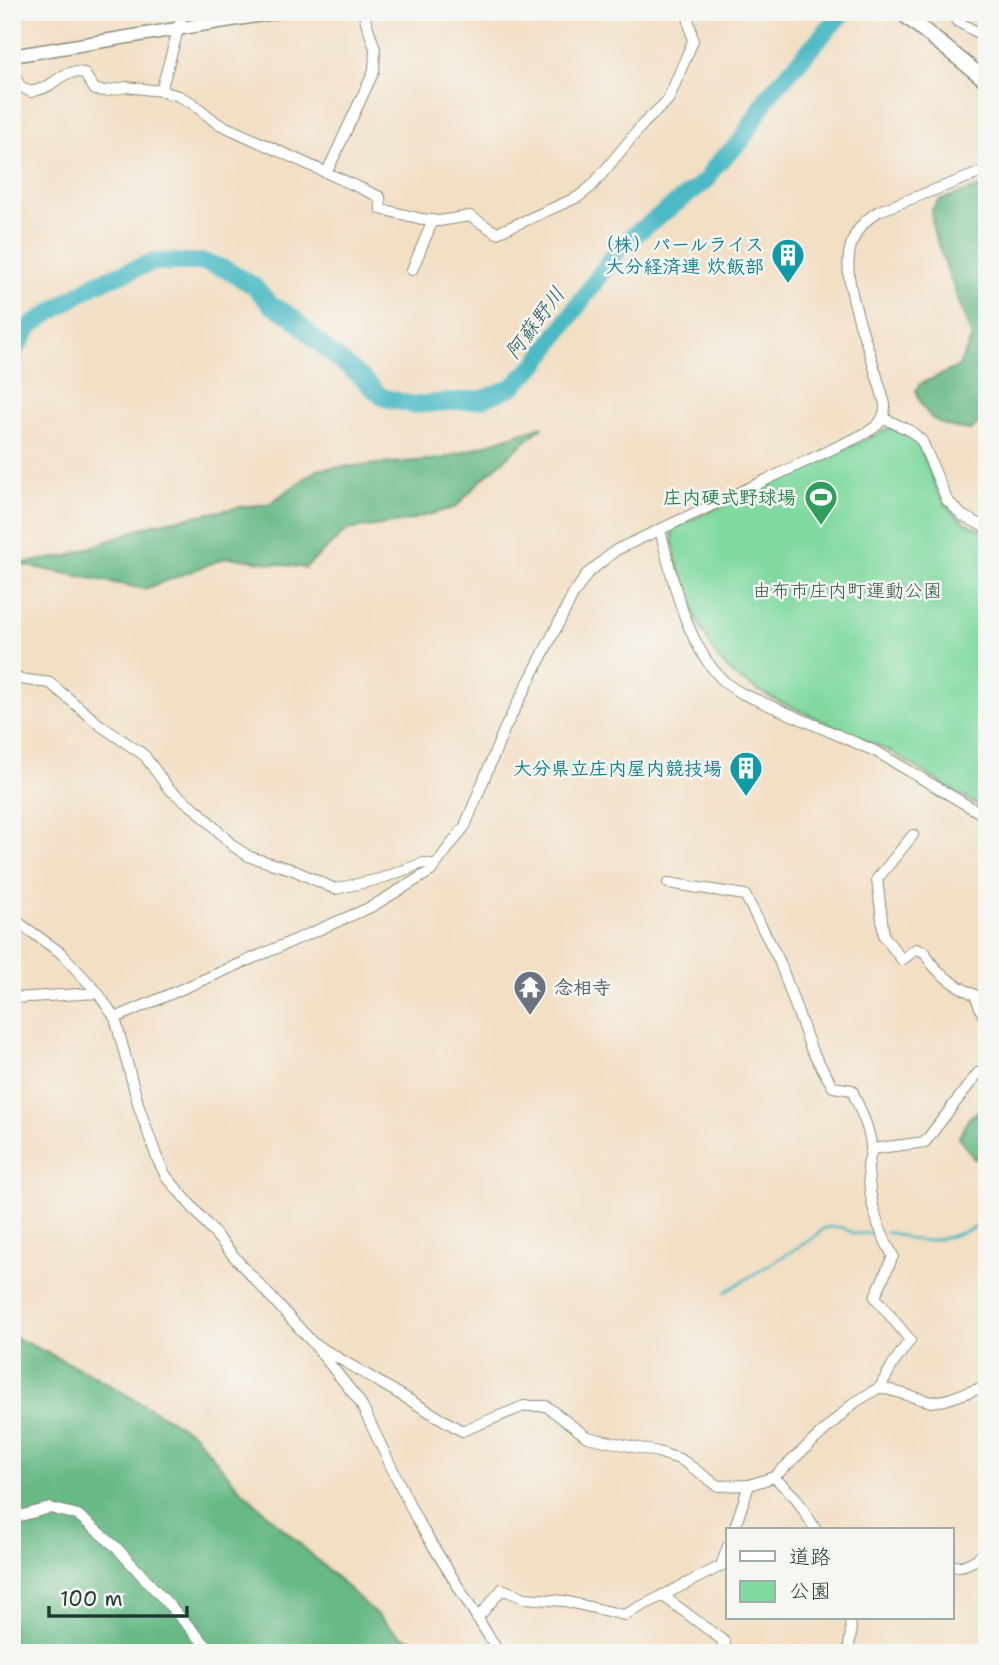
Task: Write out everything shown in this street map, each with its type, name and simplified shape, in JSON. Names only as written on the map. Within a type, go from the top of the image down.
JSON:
[{"type":"highway","points":[[901,12],[987,81]]},
{"type":"main road","points":[[12,56],[280,12]]},
{"type":"street","points":[[161,91],[183,12]]},
{"type":"street","points":[[327,173],[374,71],[375,49],[363,12]]},
{"type":"street","points":[[12,69],[20,86],[31,92],[46,87],[61,75],[74,71],[84,73],[95,90],[107,91],[126,87],[178,96],[192,103],[217,123],[380,197],[381,209],[433,220],[470,216],[497,233],[578,197],[592,187],[643,124],[661,108],[672,93],[693,41],[687,12]]},
{"type":"street","points":[[950,12],[957,21],[987,38]]},
{"type":"street","points":[[115,1018],[371,907],[431,871],[466,826],[504,730],[573,595],[587,574],[616,550],[856,438],[875,428],[883,418],[885,404],[848,282],[848,259],[854,239],[865,222],[879,211],[987,170]]},
{"type":"street","points":[[412,270],[433,220]]},
{"type":"street","points":[[883,418],[905,427],[922,441],[947,500],[962,516],[987,528]]},
{"type":"street","points":[[660,529],[682,613],[713,667],[727,685],[887,757],[987,817]]},
{"type":"street","points":[[12,678],[50,683],[100,725],[144,755],[169,789],[198,811],[233,846],[250,857],[291,869],[335,889],[380,879],[423,863],[436,865]]},
{"type":"street","points":[[913,835],[877,879],[884,936],[902,960],[916,949],[925,952],[930,964],[962,989],[975,995],[987,1025]]},
{"type":"street","points":[[313,1343],[462,1431],[524,1406],[546,1406],[587,1437],[658,1452],[682,1460],[718,1486],[750,1485],[774,1477],[853,1403],[880,1387],[910,1340],[875,1297],[893,1256],[876,1222],[871,1205],[868,1164],[872,1149],[852,1090],[833,1087],[811,1049],[779,960],[745,895],[668,883]]},
{"type":"street","points":[[12,918],[61,953],[98,993],[115,1018],[139,1107],[166,1176],[238,1261],[313,1343],[360,1402],[417,1520],[499,1653]]},
{"type":"street","points":[[12,998],[98,993]]},
{"type":"street","points":[[872,1149],[925,1142],[978,1073],[987,1068]]},
{"type":"street","points":[[880,1387],[932,1402],[945,1401],[987,1386]]},
{"type":"street","points":[[774,1477],[796,1498],[815,1528]]},
{"type":"street","points":[[735,1528],[750,1485]]},
{"type":"street","points":[[12,1518],[50,1508],[78,1515],[117,1547],[213,1653]]},
{"type":"street","points":[[954,1566],[959,1567],[979,1558],[987,1551]]},
{"type":"street","points":[[477,1619],[502,1589],[525,1598],[564,1601],[624,1615],[721,1566],[726,1552]]},
{"type":"street","points":[[662,1595],[725,1642],[718,1653]]},
{"type":"street","points":[[848,1653],[850,1620]]},
{"type":"green space","points":[[987,185],[987,403],[982,420],[971,430],[950,427],[935,421],[924,409],[916,390],[920,384],[958,367],[972,338],[934,233],[931,211],[939,200]]},
{"type":"green space","points":[[543,426],[481,480],[456,507],[406,521],[347,530],[305,568],[228,557],[145,589],[18,564],[68,556],[150,525],[269,504],[318,469],[441,459]]},
{"type":"green space","name":"由布市庄内町運動公園","points":[[893,427],[909,436],[919,448],[939,493],[949,508],[964,522],[987,532],[987,811],[891,752],[772,698],[737,678],[718,659],[697,620],[676,560],[672,533],[676,527]]},
{"type":"green space","points":[[987,1104],[987,1154],[974,1159],[959,1137],[969,1118]]},
{"type":"green space","points":[[12,1336],[89,1373],[194,1434],[238,1487],[400,1636],[456,1653],[12,1653]]},
{"type":"waterway","name":"阿蘇野川","points":[[12,355],[31,325],[97,283],[153,262],[204,262],[225,269],[254,286],[271,305],[291,316],[382,397],[413,405],[483,399],[512,387],[537,363],[621,245],[707,180],[714,167],[741,141],[768,96],[843,12]]},
{"type":"waterway","points":[[885,1232],[917,1240],[935,1240],[987,1223]]},
{"type":"waterway","points":[[725,1292],[813,1238],[824,1228],[841,1227],[854,1234],[879,1233]]},
{"type":"place","name":"（株）パールライス 大分経済連 炊飯部","points":[[788,285]]},
{"type":"place","name":"庄内硬式野球場","points":[[821,527]]},
{"type":"place","name":"大分県立庄内屋内競技場","points":[[746,798]]},
{"type":"place","name":"念相寺","points":[[530,1017]]}]
